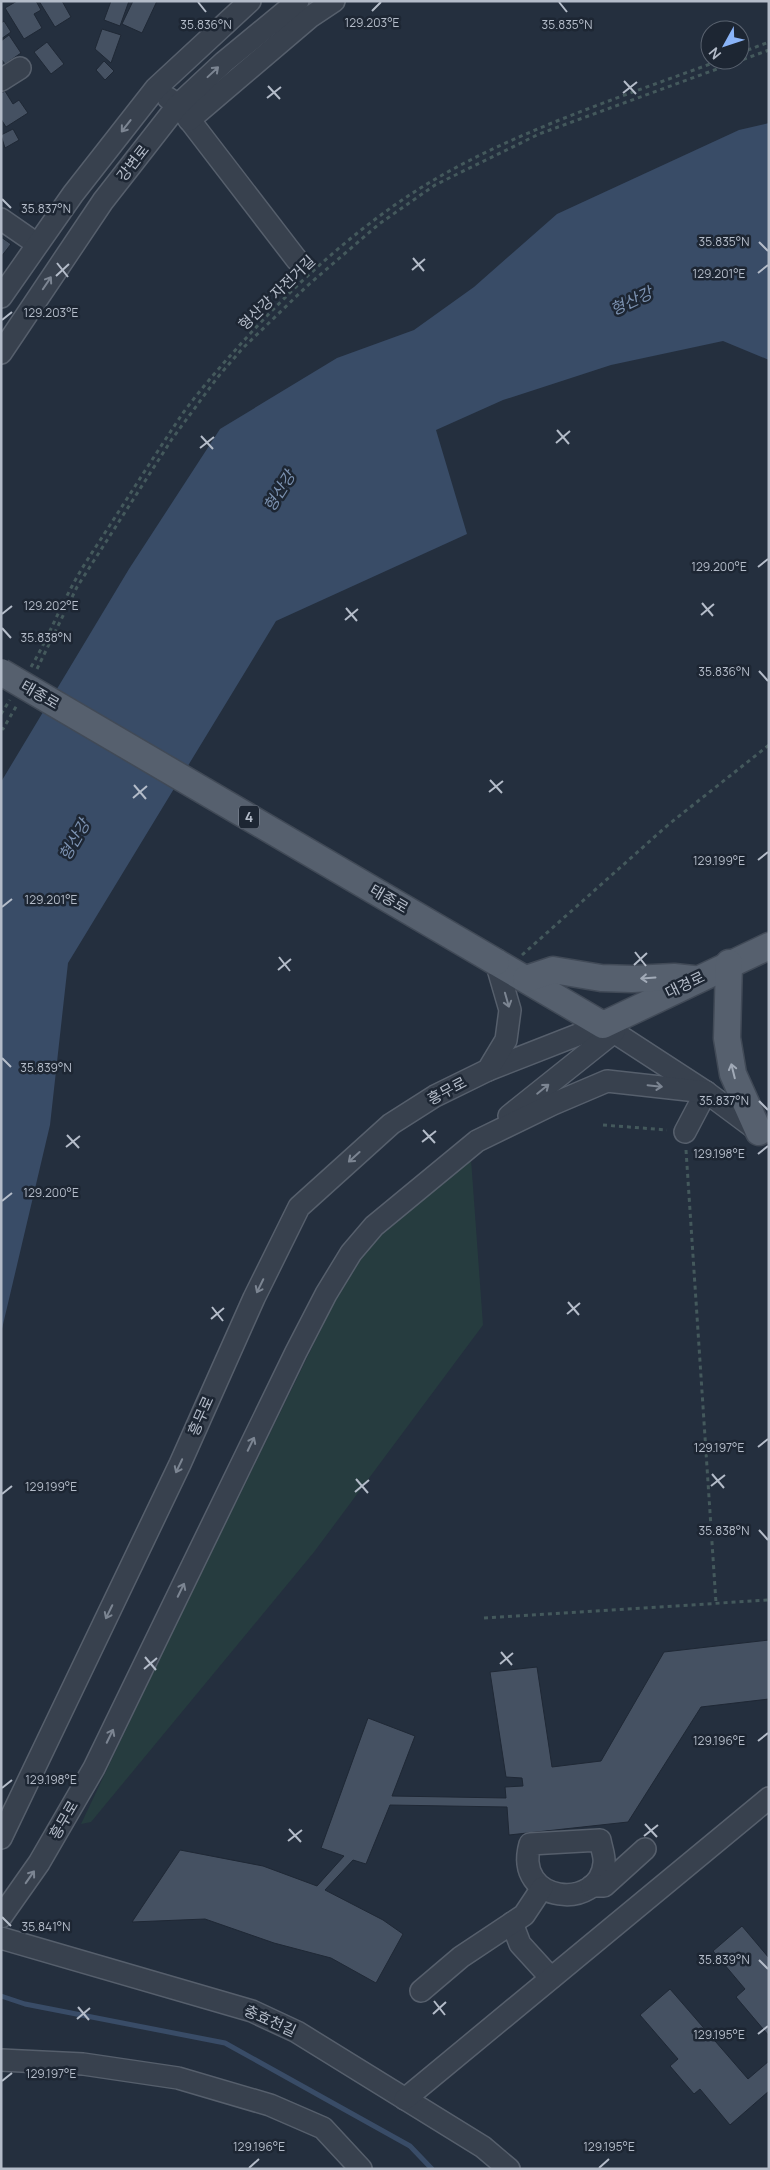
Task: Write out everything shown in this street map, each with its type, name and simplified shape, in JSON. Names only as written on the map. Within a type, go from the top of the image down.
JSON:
[{"type":"main road","name":"태종로","points":[[1,672],[510,970],[610,1025]]},
{"type":"main road","name":"대경로","points":[[610,1025],[696,979],[769,946]]},
{"type":"main road","points":[[729,963],[727,1038],[733,1074],[764,1136]]},
{"type":"main road","points":[[510,970],[553,970],[601,978],[632,980],[674,977],[696,979]]},
{"type":"street","name":"강변로","points":[[1,297],[73,194],[156,88],[250,1]]},
{"type":"street","name":"강변로","points":[[1,353],[103,201],[183,113],[224,62],[298,1]]},
{"type":"street","points":[[183,113],[334,1]]},
{"type":"street","points":[[1,80],[20,68]]},
{"type":"street","points":[[156,88],[183,113],[297,260]]},
{"type":"street","points":[[1,219],[37,244]]},
{"type":"street","points":[[488,1070],[506,1040],[510,1010],[510,970]]},
{"type":"street","name":"태종로","points":[[610,1025],[706,1092],[764,1136]]},
{"type":"street","name":"흥무로","points":[[1,1838],[180,1464],[254,1298],[299,1207],[391,1124],[435,1096],[488,1070],[610,1025]]},
{"type":"street","name":"흥무로","points":[[1,1917],[39,1864],[94,1768],[296,1352],[351,1253],[374,1226],[477,1141],[610,1025]]},
{"type":"street","name":"흥무로","points":[[477,1141],[553,1104],[607,1082],[706,1092]]},
{"type":"street","points":[[685,1132],[706,1092]]},
{"type":"street","points":[[405,2099],[769,1798]]},
{"type":"street","points":[[600,1840],[604,1863],[600,1875],[592,1886],[580,1893],[568,1896],[554,1894],[542,1888],[528,1867],[527,1855],[530,1844],[600,1840]]},
{"type":"street","points":[[592,1886],[604,1886],[645,1850]]},
{"type":"street","points":[[421,1991],[462,1957],[524,1915],[542,1888]]},
{"type":"street","points":[[512,1922],[520,1944],[551,1978]]},
{"type":"street","name":"충효천길","points":[[1,1938],[252,2011],[297,2032],[483,2147],[509,2169]]},
{"type":"street","points":[[1,2060],[83,2064],[178,2078],[270,2105],[324,2128],[361,2169]]},
{"type":"path","points":[[750,49],[769,42]]},
{"type":"path","points":[[37,670],[77,587],[172,439],[217,378],[242,349],[307,286],[372,230],[435,185],[540,134],[769,50]]},
{"type":"path","name":"형산강 자전거길","points":[[27,673],[47,640],[75,581],[184,411],[253,331],[338,250],[399,203],[454,168],[560,120],[700,68]]},
{"type":"path","points":[[1,714],[11,698]]},
{"type":"path","points":[[1,728],[3,729],[17,704]]},
{"type":"path","points":[[510,970],[669,824],[769,745]]},
{"type":"path","points":[[603,1126],[685,1132],[716,1603]]},
{"type":"path","points":[[484,1618],[769,1600]]},
{"type":"green space","points":[[471,1159],[483,1325],[314,1552],[91,1822],[81,1824],[167,1643],[357,1256]]},
{"type":"water","name":"형산강","points":[[769,123],[769,360],[723,341],[611,365],[503,400],[436,430],[467,534],[276,621],[68,963],[50,1125],[1,1333],[1,782],[129,569],[220,429],[337,358],[414,330],[474,287],[557,214],[739,130]]},
{"type":"building","points":[[17,1],[36,1],[41,10],[34,14],[42,28],[24,39],[5,8]]},
{"type":"building","points":[[39,1],[62,1],[71,17],[55,27]]},
{"type":"building","points":[[111,1],[129,1],[120,26],[104,20]]},
{"type":"building","points":[[133,1],[157,1],[142,33],[122,24]]},
{"type":"building","points":[[4,21],[11,32],[1,39],[1,23]]},
{"type":"building","points":[[102,29],[121,35],[111,63],[95,49]]},
{"type":"building","points":[[9,35],[21,53],[5,64],[1,59],[1,41]]},
{"type":"building","points":[[47,42],[64,64],[51,74],[34,52]]},
{"type":"building","points":[[104,61],[114,71],[105,80],[96,70]]},
{"type":"building","points":[[5,91],[13,104],[19,100],[28,113],[6,127],[1,119],[1,93]]},
{"type":"building","points":[[13,129],[19,140],[5,148],[1,135]]},
{"type":"building","points":[[1,237],[11,244],[1,257]]},
{"type":"building","points":[[769,1640],[769,1699],[701,1707],[628,1822],[509,1835],[507,1807],[390,1805],[366,1864],[353,1860],[325,1890],[383,1920],[403,1934],[376,1983],[331,1958],[274,1943],[205,1919],[132,1922],[180,1850],[263,1866],[317,1886],[344,1856],[321,1848],[368,1718],[415,1736],[392,1796],[506,1798],[505,1787],[523,1786],[522,1778],[506,1777],[490,1672],[537,1667],[552,1767],[601,1761],[664,1652]]},
{"type":"building","points":[[742,1926],[769,1958],[769,2036],[736,1997],[745,1989],[713,1951]]},
{"type":"building","points":[[670,1989],[748,2079],[769,2061],[769,2091],[730,2125],[700,2089],[694,2094],[670,2066],[678,2059],[640,2015]]},
{"type":"waterway","points":[[1,1996],[25,2004],[225,2043],[410,2146],[432,2169]]}]
